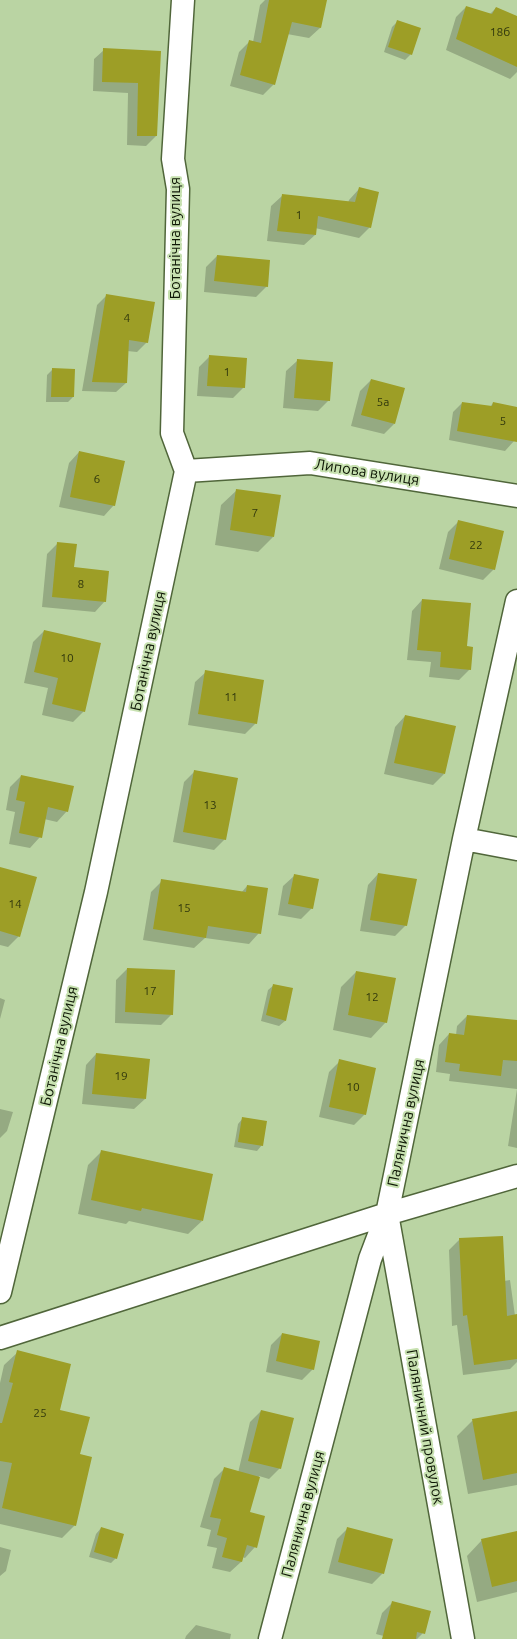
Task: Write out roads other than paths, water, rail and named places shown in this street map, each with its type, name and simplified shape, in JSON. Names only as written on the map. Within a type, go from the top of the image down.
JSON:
[{"type":"street","name":"Ботанічна вулиця","points":[[0,1292],[96,892],[186,471],[172,433],[178,189],[173,160],[183,0]]},
{"type":"street","name":"Липова вулиця","points":[[186,471],[310,463],[517,496]]},
{"type":"street","name":"Палянична вулиця","points":[[270,1639],[370,1259],[387,1214],[464,839],[517,601]]},
{"type":"street","points":[[464,839],[517,850]]},
{"type":"street","points":[[0,1338],[387,1214],[517,1176]]},
{"type":"street","name":"Паляничний провулок","points":[[387,1214],[463,1639]]}]
